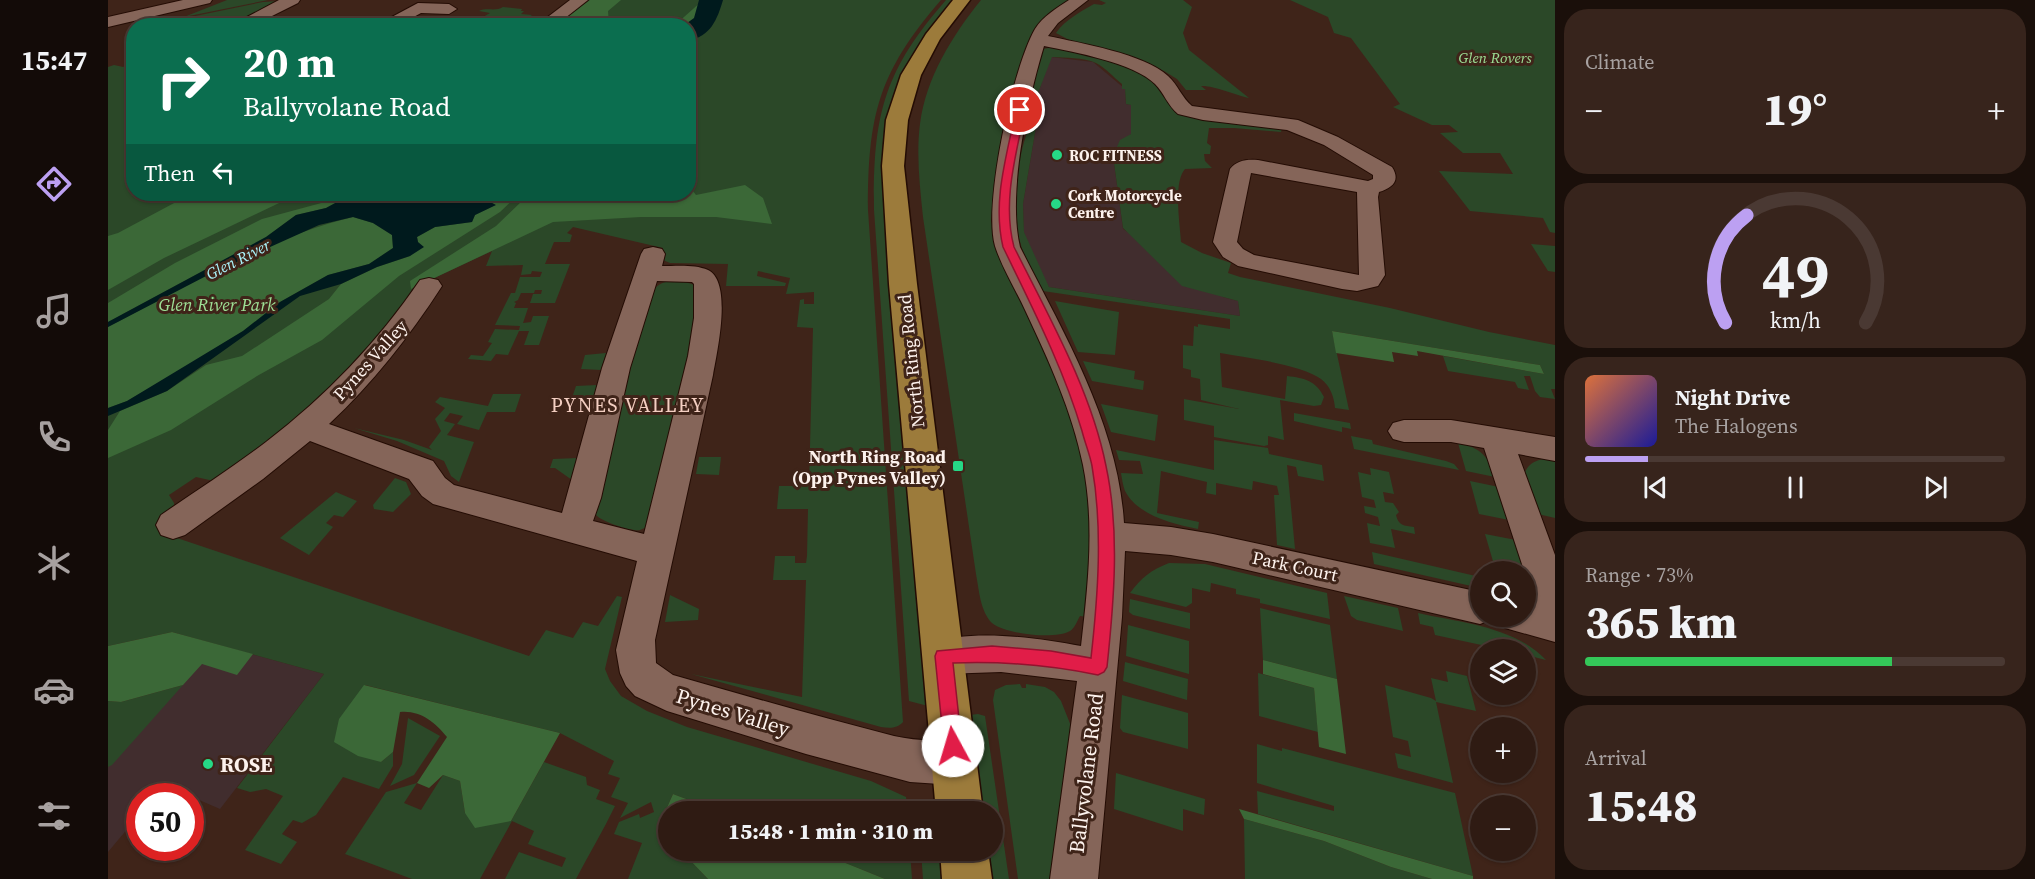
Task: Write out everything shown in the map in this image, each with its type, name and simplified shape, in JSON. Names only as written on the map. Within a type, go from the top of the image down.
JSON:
[{"type":"main road","name":"North Ring Road","points":[[959,801],[902,273],[893,166],[897,120],[911,75],[932,38],[962,0]]},
{"type":"main road","points":[[965,861],[967,879]]},
{"type":"street","points":[[108,21],[155,13],[204,0]]},
{"type":"street","points":[[255,18],[292,0]]},
{"type":"street","points":[[555,18],[580,0]]},
{"type":"street","name":"Ballyvolane Road","points":[[1074,879],[1104,612],[1107,536],[1099,465],[1079,400],[1062,356],[1008,247],[1004,228],[1005,187],[1020,110],[1038,39],[1052,20],[1080,0]]},
{"type":"street","points":[[397,18],[413,9],[452,5]]},
{"type":"street","points":[[433,18],[452,5]]},
{"type":"street","points":[[155,13],[161,18]]},
{"type":"street","points":[[1038,39],[1096,51],[1143,68],[1155,74],[1168,86],[1180,105],[1194,113],[1276,121],[1307,129],[1384,172],[1386,178],[1384,183],[1369,188],[1248,166],[1241,169],[1238,173],[1226,242],[1229,251],[1247,261],[1349,282],[1369,281],[1372,276],[1367,197],[1369,188]]},
{"type":"street","name":"Pynes Valley","points":[[570,528],[585,498],[616,368],[651,262],[698,275],[706,281],[707,290],[704,333],[696,384],[636,640],[635,659],[639,674],[649,685],[806,734],[910,761],[955,764]]},
{"type":"street","name":"Pynes Valley","points":[[172,525],[251,471],[306,428],[365,370],[393,337],[429,286]]},
{"type":"street","points":[[306,428],[421,470],[431,486],[445,495],[657,552]]},
{"type":"street","points":[[1404,431],[1451,431],[1555,449]]},
{"type":"street","points":[[1497,439],[1555,607]]},
{"type":"street","name":"Park Court","points":[[1107,536],[1171,541],[1213,548],[1470,606]]},
{"type":"street","points":[[1536,620],[1555,625]]},
{"type":"street","name":"Ballyvolane Road","points":[[943,656],[1004,655],[1051,658],[1098,667]]},
{"type":"shaded area","points":[[1051,57],[1093,62],[1125,89],[1126,104],[1131,105],[1131,134],[1113,156],[1123,229],[1223,297],[1238,301],[1240,316],[1049,287],[1024,233],[1023,204],[1038,115],[1035,111],[1038,93]]},
{"type":"shaded area","name":"ROSE","points":[[218,645],[324,674],[220,809],[204,802],[204,783],[126,783],[126,831],[108,852],[108,767]]},
{"type":"green space","points":[[227,0],[268,0],[184,17]]},
{"type":"green space","name":"Glen River Park","points":[[586,0],[941,0],[903,50],[890,73],[874,121],[869,177],[868,210],[903,722],[901,724],[890,728],[881,727],[691,674],[802,697],[806,580],[773,580],[775,556],[795,556],[795,563],[806,563],[807,556],[808,509],[777,509],[779,486],[809,486],[813,328],[797,327],[800,300],[804,299],[804,304],[814,304],[814,292],[786,294],[790,278],[758,271],[757,276],[786,283],[785,286],[726,286],[728,264],[670,263],[663,260],[663,248],[573,227],[567,233],[572,235],[570,242],[554,242],[545,264],[570,264],[555,303],[530,303],[533,294],[541,294],[542,290],[535,290],[534,293],[521,293],[518,300],[514,302],[516,303],[514,308],[528,308],[523,323],[531,322],[533,316],[549,316],[539,345],[524,345],[529,331],[519,331],[508,355],[496,354],[491,361],[468,359],[471,355],[483,356],[492,343],[488,342],[495,329],[519,330],[520,326],[495,325],[511,293],[515,293],[520,277],[540,277],[542,272],[532,271],[531,274],[521,275],[523,265],[486,266],[492,251],[415,287],[382,337],[324,400],[214,481],[196,477],[169,495],[174,503],[174,537],[529,656],[546,630],[573,638],[583,622],[598,626],[617,596],[622,597],[605,669],[610,681],[621,696],[647,711],[687,727],[871,781],[906,797],[907,801],[692,801],[673,794],[670,801],[658,801],[658,861],[691,861],[708,879],[628,879],[642,843],[614,834],[619,822],[639,814],[640,818],[654,812],[651,802],[620,818],[628,803],[611,797],[620,778],[608,774],[614,761],[560,733],[365,685],[381,762],[393,752],[393,766],[379,789],[343,777],[316,815],[302,823],[293,820],[282,834],[297,842],[281,864],[245,850],[283,796],[266,789],[250,792],[237,788],[324,674],[172,632],[108,646],[108,67],[126,66],[126,201],[696,201],[696,18],[561,18]]},
{"type":"green space","points":[[590,0],[621,0],[608,11],[608,18],[565,18]]},
{"type":"green space","points":[[946,0],[953,0],[921,42],[896,90],[928,706],[909,701],[874,210],[874,177],[880,121],[895,73],[908,50]]},
{"type":"green space","points":[[981,0],[1072,0],[1038,26],[1034,32],[1010,118],[993,197],[991,221],[1000,251],[1060,384],[1080,441],[1089,495],[1089,617],[1080,616],[1075,626],[1063,634],[1030,635],[998,627],[988,618],[982,606],[923,217],[918,147],[923,107],[942,58],[960,28]]},
{"type":"green space","points":[[1099,0],[1183,0],[1192,7],[1183,33],[1189,50],[1249,98],[1206,86],[1201,86],[1206,90],[1186,90],[1177,79],[1164,71],[1073,42],[1056,33],[1068,20],[1083,10],[1094,4],[1106,3]]},
{"type":"green space","name":"Glen Rovers","points":[[1290,0],[1555,0],[1555,233],[1550,232],[1543,218],[1470,211],[1439,171],[1513,174],[1500,153],[1463,153],[1440,133],[1458,132],[1449,125],[1432,125],[1393,107],[1400,104],[1351,38],[1334,33],[1328,17]]},
{"type":"green space","points":[[280,1],[243,18],[186,18],[263,2]]},
{"type":"green space","points":[[702,1],[706,1],[703,15],[696,25],[696,18],[683,18]]},
{"type":"green space","points":[[503,7],[522,9],[521,11],[524,11],[521,14],[532,15],[528,18],[481,18],[490,13],[479,11]]},
{"type":"green space","points":[[1060,46],[1105,58],[1154,79],[1175,110],[1283,125],[1281,132],[1209,128],[1207,143],[1211,146],[1210,154],[1204,154],[1205,161],[1212,168],[1185,169],[1179,183],[1181,242],[1202,253],[1231,263],[1228,273],[1240,277],[1555,345],[1555,389],[1551,389],[1555,399],[1540,397],[1535,391],[1530,376],[1524,376],[1529,390],[1518,388],[1515,382],[1448,371],[1443,356],[1544,374],[1540,365],[1332,331],[1349,410],[1335,408],[1333,395],[1329,388],[1321,379],[1312,374],[1273,362],[1220,353],[1222,387],[1285,399],[1287,376],[1299,378],[1317,387],[1324,397],[1321,405],[1314,406],[1280,400],[1284,440],[1268,436],[1268,445],[1264,446],[1214,437],[1214,426],[1184,420],[1184,399],[1239,409],[1201,400],[1200,379],[1191,377],[1191,370],[1183,368],[1183,345],[1193,346],[1194,326],[1198,327],[1198,324],[1230,329],[1230,319],[1043,291],[1023,251],[1015,213],[1017,173],[1028,129],[1032,128],[1034,116],[1038,115],[1023,204],[1024,232],[1049,287],[1240,316],[1238,301],[1182,286],[1123,228],[1113,156],[1120,140],[1131,134],[1131,105],[1126,104],[1125,89],[1122,89],[1122,84],[1091,61],[1052,57],[1038,93],[1032,92],[1043,49]]},
{"type":"green space","points":[[745,185],[763,198],[772,224],[716,217],[641,217],[553,222],[411,289],[410,281],[496,226],[522,201],[696,201],[696,195]]},
{"type":"green space","points":[[178,201],[283,201],[164,258],[108,290],[108,236]]},
{"type":"green space","points":[[339,201],[326,208],[296,215],[266,237],[108,322],[108,303],[175,263],[262,219],[325,202]]},
{"type":"green space","points":[[488,201],[512,201],[500,212],[399,276],[322,340],[257,376],[171,430],[108,458],[108,430],[120,411],[167,391],[206,365],[242,356],[329,299],[341,284],[377,267],[410,256],[418,242],[417,237],[435,227],[472,222],[475,215],[495,205]]},
{"type":"green space","name":"Glen River Park","points":[[353,217],[373,223],[392,235],[393,248],[369,264],[328,275],[280,302],[243,331],[179,371],[127,401],[108,408],[108,327],[258,250],[321,226]]},
{"type":"green space","points":[[1531,244],[1555,246],[1555,272],[1548,271]]},
{"type":"green space","points":[[683,281],[697,286],[688,375],[649,525],[640,530],[617,526],[596,515],[596,507],[627,368],[652,292],[665,282]]},
{"type":"green space","points":[[1055,301],[1119,312],[1115,355],[1078,352]]},
{"type":"green space","points":[[1332,331],[1540,365],[1544,374],[1417,351],[1418,356],[1392,352],[1394,362],[1336,353]]},
{"type":"green space","points":[[606,353],[601,370],[581,369],[585,355]]},
{"type":"green space","points":[[1083,361],[1135,371],[1134,379],[1144,381],[1143,390],[1092,381]]},
{"type":"green space","points":[[597,385],[593,402],[571,401],[576,386]]},
{"type":"green space","points":[[493,394],[521,394],[515,412],[487,412],[479,430],[457,424],[463,416],[450,413],[444,421],[455,424],[447,435],[474,442],[459,482],[451,476],[444,461],[397,441],[354,428],[404,440],[432,450],[429,447],[441,431],[435,419],[445,408],[435,402],[440,397],[488,406]]},
{"type":"green space","points":[[1101,404],[1158,415],[1155,441],[1111,432]]},
{"type":"green space","points":[[1294,413],[1350,423],[1351,429],[1342,427],[1342,432],[1294,421]]},
{"type":"green space","points":[[1351,436],[1372,440],[1373,444],[1446,461],[1454,464],[1459,470],[1354,449]]},
{"type":"green space","points":[[1214,440],[1268,448],[1269,454],[1322,465],[1324,481],[1298,476],[1296,467],[1287,465],[1295,549],[1277,545],[1274,495],[1279,495],[1277,486],[1253,481],[1252,490],[1216,483],[1216,495],[1206,493],[1207,482],[1161,471],[1157,513],[1199,522],[1198,529],[1147,513],[1131,500],[1125,491],[1121,473],[1143,474],[1140,461],[1119,460],[1116,450],[1214,470]]},
{"type":"green space","points":[[1458,443],[1478,450],[1490,464],[1495,477],[1466,471]]},
{"type":"green space","points":[[699,457],[721,457],[719,475],[696,474]]},
{"type":"green space","points":[[578,458],[572,480],[555,468],[550,468],[553,459]]},
{"type":"green space","points":[[1555,459],[1555,518],[1538,514],[1524,474],[1534,462]]},
{"type":"green space","points":[[1370,468],[1389,472],[1394,494],[1383,492],[1385,502],[1393,503],[1399,512],[1396,515],[1400,523],[1414,527],[1415,534],[1391,529],[1395,548],[1370,543],[1367,523],[1380,526],[1378,517],[1365,513],[1364,506],[1376,508],[1374,500],[1362,497],[1358,472],[1371,475]]},
{"type":"green space","points":[[395,478],[406,482],[411,494],[393,512],[374,509],[373,505]]},
{"type":"green space","points":[[1470,481],[1499,487],[1509,520],[1479,514]]},
{"type":"green space","points":[[336,492],[357,501],[343,517],[334,515],[326,523],[333,527],[309,555],[280,538]]},
{"type":"green space","points":[[1485,534],[1516,540],[1523,561],[1493,561]]},
{"type":"green space","points":[[1372,552],[1470,575],[1470,586],[1374,564]]},
{"type":"green space","points":[[1169,563],[1205,564],[1327,593],[1330,619],[1260,603],[1260,599],[1236,594],[1236,589],[1211,583],[1210,592],[1192,588],[1192,603],[1186,607],[1130,593],[1147,575]]},
{"type":"green space","points":[[670,595],[699,609],[698,620],[665,622]]},
{"type":"green space","points":[[1344,596],[1398,608],[1403,631],[1357,620],[1351,616]]},
{"type":"green space","points":[[1130,599],[1190,613],[1190,629],[1133,615],[1129,612]]},
{"type":"green space","points":[[1260,608],[1330,625],[1337,679],[1263,660]]},
{"type":"green space","points":[[1418,613],[1469,623],[1470,627],[1483,627],[1516,639],[1470,639],[1470,643],[1435,635],[1433,627],[1420,624]]},
{"type":"green space","points":[[1128,625],[1189,641],[1189,674],[1126,656]]},
{"type":"green space","points":[[172,632],[253,654],[237,675],[202,664],[183,685],[121,702],[108,701],[108,646]]},
{"type":"green space","points":[[1536,652],[1546,660],[1536,658]]},
{"type":"green space","points":[[1263,660],[1337,679],[1346,754],[1319,747],[1314,688],[1263,674]]},
{"type":"green space","points":[[1125,662],[1188,679],[1187,700],[1123,681]]},
{"type":"green space","points":[[1446,671],[1467,676],[1470,705],[1474,705],[1476,711],[1436,702],[1453,783],[1398,768],[1395,753],[1411,757],[1408,741],[1393,737],[1385,685],[1436,701],[1431,678],[1448,682]]},
{"type":"green space","points":[[1258,673],[1314,688],[1318,732],[1259,716]]},
{"type":"green space","points":[[1020,684],[1022,688],[1026,688],[1026,684],[1045,687],[1054,692],[1061,701],[1071,726],[1052,879],[1018,879],[993,700],[995,690],[1006,685]]},
{"type":"green space","points":[[183,685],[108,767],[108,701],[121,702]]},
{"type":"green space","points":[[364,685],[560,733],[511,821],[475,828],[465,813],[460,781],[443,775],[429,788],[417,783],[447,737],[426,718],[414,713],[400,712],[393,752],[381,762],[358,756],[334,742],[339,719]]},
{"type":"green space","points":[[1122,695],[1188,713],[1188,749],[1123,732],[1120,728]]},
{"type":"green space","points":[[970,715],[985,716],[998,801],[981,801]]},
{"type":"green space","points":[[408,718],[440,736],[414,775],[390,786],[402,764]]},
{"type":"green space","points":[[1257,744],[1282,751],[1282,748],[1455,793],[1473,876],[1258,814],[1257,791],[1334,811],[1334,806],[1257,783]]},
{"type":"green space","points":[[544,762],[586,777],[587,785],[600,790],[596,799],[615,806],[576,879],[505,879],[519,852],[562,867],[566,858],[528,844],[534,831],[512,821],[480,879],[412,879],[345,854],[386,792],[417,783],[404,803],[421,810],[443,775],[460,781],[465,813],[511,821]]},
{"type":"green space","points":[[1116,773],[1205,799],[1204,815],[1183,809],[1183,831],[1114,809]]},
{"type":"green space","points":[[673,794],[692,801],[670,801]]},
{"type":"green space","points":[[1239,809],[1473,876],[1473,879],[1432,879],[1391,867],[1324,841],[1244,819]]},
{"type":"green space","points":[[1244,819],[1324,841],[1391,867],[1432,879],[1245,879]]},
{"type":"green space","points":[[1003,838],[1009,879],[990,879],[987,861],[1003,861]]},
{"type":"green space","points":[[691,861],[841,861],[885,879],[708,879]]},
{"type":"green space","points":[[841,861],[911,861],[912,879],[885,879]]},
{"type":"green space","points":[[922,861],[942,861],[944,879],[923,879]]},
{"type":"water","points":[[339,201],[488,201],[496,205],[475,215],[472,222],[435,227],[417,237],[418,242],[424,247],[410,256],[377,267],[341,284],[300,296],[167,391],[108,416],[108,408],[127,401],[243,331],[280,302],[328,275],[369,264],[393,248],[392,235],[373,223],[353,217],[319,225],[210,274],[108,327],[108,322],[266,237],[296,215],[326,208]]},
{"type":"waterway","name":"Glen River","points":[[696,28],[705,21],[711,0]]},
{"type":"place","name":"ROC FITNESS","points":[[1057,155]]},
{"type":"place","name":"Cork Motorcycle Centre","points":[[1056,204]]},
{"type":"place","name":"North Ring Road (Opp Pynes Valley)","points":[[958,466]]},
{"type":"place","name":"ROSE","points":[[208,764]]},
{"type":"district","name":"PYNES VALLEY","points":[[628,405]]},
{"type":"route","points":[[953,746],[943,656],[992,654],[1051,658],[1098,667],[1103,625],[1107,536],[1104,491],[1099,465],[1079,400],[1062,356],[1008,247],[1004,228],[1005,187],[1020,110]]}]
